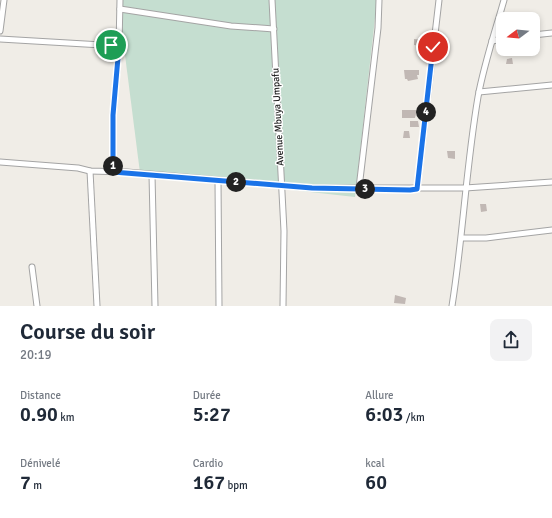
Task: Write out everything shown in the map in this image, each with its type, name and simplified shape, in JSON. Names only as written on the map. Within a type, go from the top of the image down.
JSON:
[{"type":"street","points":[[0,31],[4,0]]},
{"type":"street","points":[[113,172],[113,115],[119,46],[120,0]]},
{"type":"street","name":"Avenue Mbuya Umpafu","points":[[272,0],[280,185],[284,231],[282,306]]},
{"type":"street","points":[[359,188],[378,28],[379,0]]},
{"type":"street","points":[[417,189],[439,0]]},
{"type":"street","points":[[452,306],[462,238],[466,188],[479,92],[504,0]]},
{"type":"street","points":[[120,9],[231,26],[274,29]]},
{"type":"street","points":[[540,34],[552,33]]},
{"type":"street","points":[[0,39],[119,46]]},
{"type":"street","points":[[492,41],[496,40]]},
{"type":"street","points":[[479,92],[552,85]]},
{"type":"street","points":[[0,162],[78,168],[90,171],[312,188],[466,188],[552,182]]},
{"type":"street","points":[[90,171],[97,306]]},
{"type":"street","points":[[152,175],[155,306]]},
{"type":"street","points":[[218,180],[219,306]]},
{"type":"street","points":[[462,238],[486,238],[552,230]]},
{"type":"street","points":[[32,267],[37,306]]},
{"type":"green space","points":[[118,0],[377,0],[355,197],[140,173]]},
{"type":"building","points":[[414,39],[425,40],[426,47],[414,45]]},
{"type":"building","points":[[512,58],[513,64],[506,64],[507,59]]},
{"type":"building","points":[[404,70],[419,70],[419,75],[417,75],[418,79],[408,81],[405,79]]},
{"type":"building","points":[[402,110],[417,110],[415,118],[402,118]]},
{"type":"building","points":[[410,121],[418,121],[419,127],[410,127]]},
{"type":"building","points":[[404,131],[409,131],[410,138],[403,138]]},
{"type":"building","points":[[447,151],[455,151],[455,159],[448,158]]},
{"type":"building","points":[[480,204],[486,204],[487,211],[481,212]]},
{"type":"building","points":[[395,295],[406,298],[405,304],[394,303]]},
{"type":"route","points":[[111,45],[119,46],[113,115],[113,172],[312,188],[410,190],[417,189],[433,47]]}]
